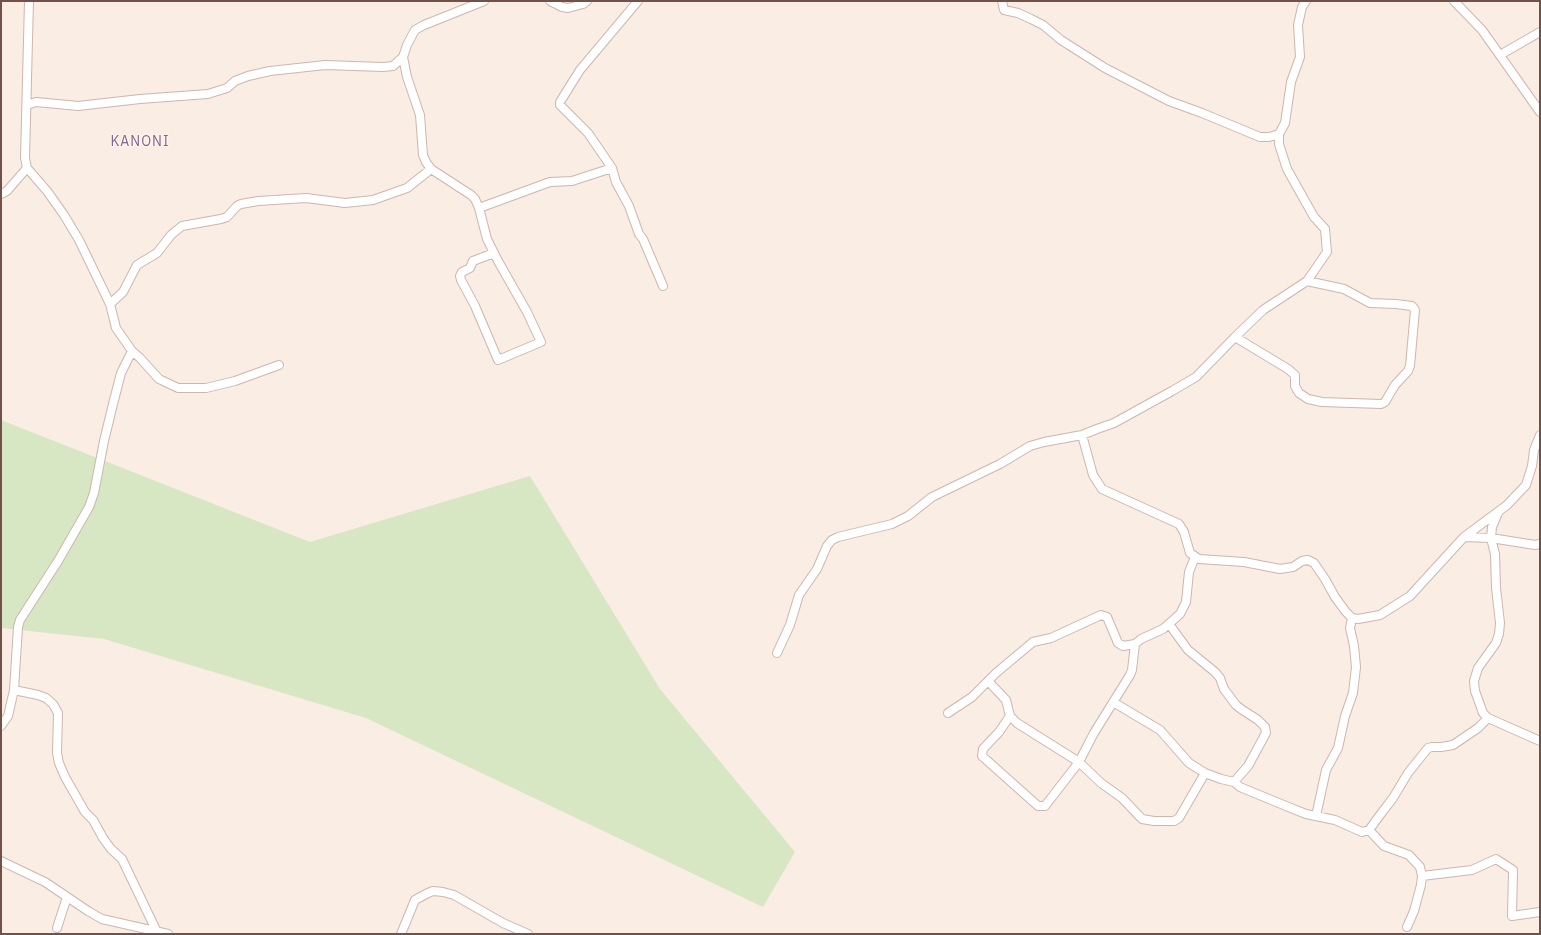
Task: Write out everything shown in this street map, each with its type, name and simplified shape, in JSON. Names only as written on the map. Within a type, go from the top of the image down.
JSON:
[{"type":"street","points":[[28,1],[25,158],[28,168],[48,191],[79,240],[110,304],[116,328],[132,351],[159,379],[178,388],[206,388],[235,381],[279,365]]},
{"type":"street","points":[[27,105],[36,102],[78,106],[140,99],[208,94],[227,88],[235,80],[270,71],[325,65],[393,66],[403,57],[407,45],[415,30],[484,1]]},
{"type":"street","points":[[550,1],[562,7],[568,8],[583,4],[587,1]]},
{"type":"street","points":[[638,1],[580,70],[560,104],[588,133],[612,168],[616,182],[629,206],[639,234],[643,239],[663,286]]},
{"type":"street","points":[[1002,1],[1004,10],[1018,13],[1031,19],[1106,68],[1169,102],[1202,113],[1260,137],[1273,137],[1279,134]]},
{"type":"street","points":[[777,653],[790,625],[799,595],[817,569],[827,546],[832,540],[838,537],[892,524],[908,516],[932,497],[1000,464],[1030,446],[1082,435],[1114,423],[1196,377],[1263,310],[1307,281],[1327,252],[1325,229],[1314,217],[1288,169],[1279,144],[1279,134],[1285,123],[1291,82],[1300,57],[1298,25],[1302,7],[1306,1]]},
{"type":"street","points":[[1454,1],[1482,30],[1540,112]]},
{"type":"street","points":[[1500,55],[1540,32]]},
{"type":"street","points":[[403,57],[407,77],[420,115],[423,155],[431,169],[471,195],[479,208],[487,240],[527,312],[541,342],[498,360],[475,306],[460,276],[462,272],[470,268],[473,261],[494,253]]},
{"type":"street","points":[[27,93],[36,102]]},
{"type":"street","points":[[1,194],[28,168]]},
{"type":"street","points":[[479,208],[550,182],[572,181],[612,168]]},
{"type":"street","points":[[110,304],[123,292],[137,265],[157,253],[171,235],[182,226],[221,219],[227,217],[237,206],[241,204],[258,201],[306,198],[346,203],[373,200],[407,188],[431,169]]},
{"type":"street","points":[[1235,337],[1296,375],[1296,386],[1299,393],[1308,399],[1322,402],[1374,405],[1385,402],[1395,385],[1408,371],[1410,366],[1415,310],[1412,306],[1370,302],[1344,289],[1307,281]]},
{"type":"street","points":[[1,726],[8,716],[14,690],[18,627],[20,620],[62,555],[89,507],[94,493],[113,404],[122,373],[132,351]]},
{"type":"street","points":[[1082,435],[1093,475],[1102,489],[1179,524],[1184,532],[1190,554],[1199,559],[1244,562],[1280,569],[1293,567],[1302,561],[1308,560],[1314,563],[1342,607],[1352,618],[1358,619],[1380,615],[1410,596],[1464,537],[1498,513],[1526,485],[1532,466],[1534,450],[1540,435]]},
{"type":"street","points":[[1498,513],[1492,527],[1492,538],[1495,554],[1496,588],[1500,623],[1499,634],[1496,644],[1478,668],[1474,681],[1475,691],[1483,713],[1488,718],[1540,741]]},
{"type":"street","points":[[1464,537],[1492,538],[1535,545],[1540,544]]},
{"type":"street","points":[[948,713],[972,697],[1033,642],[1051,638],[1102,615],[1107,617],[1118,643],[1123,646],[1135,644],[1141,639],[1163,629],[1180,614],[1186,602],[1189,572],[1195,557]]},
{"type":"street","points":[[1316,816],[1326,770],[1338,748],[1345,716],[1353,693],[1356,667],[1354,646],[1350,628],[1352,618]]},
{"type":"street","points":[[1169,624],[1188,650],[1215,672],[1220,678],[1224,689],[1236,705],[1241,710],[1258,720],[1266,728],[1266,733],[1248,766],[1234,782]]},
{"type":"street","points":[[1010,716],[999,732],[982,749],[982,756],[1038,806],[1046,806],[1079,762],[1094,733],[1132,670],[1135,644]]},
{"type":"street","points":[[988,681],[1006,700],[1010,716],[1017,723],[1041,740],[1079,762],[1101,784],[1122,798],[1142,819],[1154,821],[1174,821],[1179,818],[1205,773]]},
{"type":"street","points":[[14,690],[38,694],[53,704],[58,713],[57,753],[59,763],[65,777],[84,812],[93,820],[111,849],[122,859],[156,930]]},
{"type":"street","points":[[1113,702],[1160,730],[1189,763],[1205,773],[1234,782],[1240,787],[1286,806],[1316,816],[1336,820],[1362,832],[1369,830],[1393,798],[1408,773],[1428,748],[1453,745],[1478,728],[1488,718]]},
{"type":"street","points":[[1369,830],[1384,846],[1404,853],[1415,860],[1420,867],[1422,876],[1414,911],[1407,928]]},
{"type":"street","points":[[1422,876],[1472,870],[1496,859],[1513,870],[1512,916],[1540,912]]},
{"type":"street","points":[[1,861],[45,882],[102,919],[135,931],[156,930],[168,934]]},
{"type":"street","points":[[401,934],[416,900],[434,891],[454,895],[503,923],[528,934]]},
{"type":"street","points":[[57,928],[67,897]]},
{"type":"green space","points":[[1,420],[310,542],[530,476],[660,689],[795,852],[763,907],[366,718],[104,639],[1,628]]},
{"type":"district","name":"KANONI","points":[[140,142]]}]
